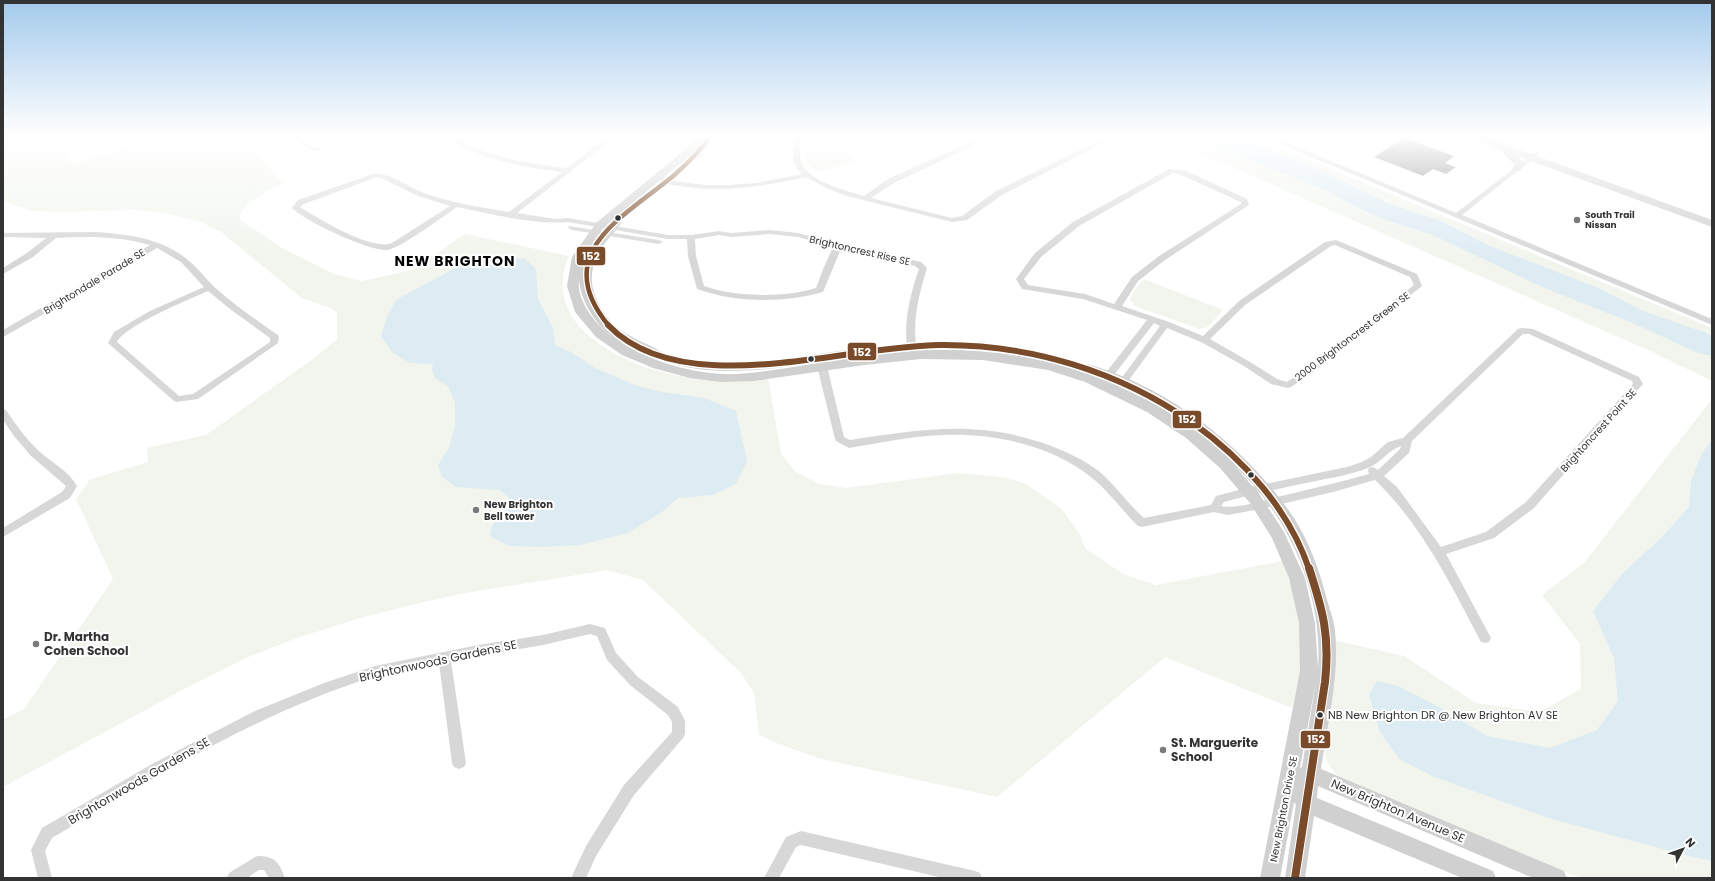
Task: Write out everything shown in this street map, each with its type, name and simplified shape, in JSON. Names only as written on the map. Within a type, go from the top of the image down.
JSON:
[{"type":"street","name":"Brightoncrest Rise SE","points":[[367,178],[301,202],[296,208],[332,229],[362,242],[386,248],[395,245],[456,205]]},
{"type":"street","name":"Brightoncrest Rise SE","points":[[387,178],[421,194],[456,205],[556,221],[563,226],[603,229],[644,241],[723,239],[732,235],[770,232],[798,236],[918,264],[923,268],[910,315],[908,335],[911,351]]},
{"type":"street","points":[[511,214],[557,178]]},
{"type":"street","points":[[666,178],[705,187],[757,185],[782,178]]},
{"type":"street","name":"New Brighton Drive SE","points":[[666,178],[649,194],[603,229],[588,262],[586,279],[587,293],[603,321],[621,336],[634,344],[672,360],[732,366],[777,363],[821,363],[911,351],[936,345],[966,346],[1016,351],[1056,360],[1114,381],[1174,410],[1202,430],[1252,475],[1264,489],[1271,522],[1289,556],[1301,588],[1308,622],[1310,652],[1309,671],[1270,878]]},
{"type":"street","points":[[814,178],[827,186],[865,199],[952,220],[964,218],[999,193],[1029,178]]},
{"type":"street","points":[[865,199],[899,178]]},
{"type":"street","name":"2000 Brightoncrest Green SE","points":[[1159,178],[1076,224],[1038,255],[1020,279],[1025,288],[1085,297],[1166,324],[1204,340],[1247,364],[1274,382],[1288,385],[1308,372],[1418,286],[1414,276],[1336,242],[1328,244],[1242,303],[1204,340]]},
{"type":"street","name":"2000 Brightoncrest Green SE","points":[[1116,308],[1135,279],[1162,258],[1245,205],[1244,201],[1194,178]]},
{"type":"street","points":[[1366,178],[1712,322]]},
{"type":"street","points":[[1457,216],[1505,178]]},
{"type":"street","points":[[1593,178],[1712,224]]},
{"type":"street","points":[[1600,178],[1712,216]]},
{"type":"street","name":"Brightondale Parade SE","points":[[3,235],[21,237],[102,234],[134,238],[156,244]]},
{"type":"street","points":[[3,272],[30,255],[53,236]]},
{"type":"street","points":[[690,240],[691,254],[700,287],[707,292],[751,297],[787,296],[820,290],[828,267],[838,246]]},
{"type":"street","points":[[156,244],[180,257],[237,311],[275,337],[274,343],[195,397],[177,399],[112,343],[117,334],[153,313],[210,287]]},
{"type":"street","name":"Brightondale Parade SE","points":[[3,334],[96,281],[156,244]]},
{"type":"street","points":[[1114,381],[1152,319]]},
{"type":"street","points":[[1114,381],[1166,324]]},
{"type":"street","name":"Brightoncrest Point SE","points":[[1407,440],[1405,450],[1378,475],[1334,488],[1228,511],[1214,508],[1220,500],[1250,491],[1342,473],[1366,465],[1392,445],[1407,440],[1521,331],[1530,331],[1636,379],[1638,384],[1530,505],[1490,535],[1439,552]]},
{"type":"street","points":[[821,363],[840,439],[850,444],[922,433],[955,431],[1013,438],[1070,459],[1095,474],[1118,496],[1134,516],[1142,523],[1214,508]]},
{"type":"street","name":"New Brighton Drive SE","points":[[1114,381],[1145,405],[1191,434],[1216,455],[1250,491],[1287,520],[1305,554],[1317,589],[1326,626],[1326,672],[1295,878]]},
{"type":"street","points":[[3,412],[16,432],[36,453],[66,478],[72,486],[66,495],[3,533]]},
{"type":"street","points":[[1366,465],[1393,490],[1439,552],[1485,638]]},
{"type":"street","name":"Brightonwoods Gardens SE","points":[[45,878],[38,850],[47,833],[157,769],[260,715],[328,687],[375,671],[478,650],[543,640],[590,629],[601,632],[611,656],[634,681],[673,711],[679,721],[678,734],[629,790],[591,851],[578,878]]},
{"type":"street","points":[[444,658],[459,763]]},
{"type":"street","points":[[1311,774],[1288,781],[1307,803],[1486,878]]},
{"type":"street","name":"New Brighton Avenue SE","points":[[1311,774],[1557,878]]},
{"type":"street","points":[[771,878],[791,842],[800,838],[975,878]]},
{"type":"street","points":[[234,878],[257,863],[268,863],[278,878]]},
{"type":"shaded area","points":[[3,178],[278,178],[283,184],[270,189],[248,203],[239,217],[242,221],[282,248],[334,274],[362,281],[413,270],[465,234],[569,256],[563,282],[567,306],[579,326],[598,343],[621,357],[646,367],[695,378],[732,379],[768,377],[781,454],[796,472],[820,484],[846,488],[958,473],[1007,478],[1026,484],[1061,508],[1079,533],[1085,548],[1123,574],[1156,585],[1283,561],[1292,588],[1298,615],[1301,656],[1297,690],[1292,708],[1165,657],[997,797],[822,759],[781,745],[759,735],[754,693],[741,673],[643,580],[607,570],[460,594],[357,619],[297,638],[246,658],[188,687],[3,787],[3,720],[24,709],[113,579],[76,499],[88,483],[88,480],[148,462],[147,448],[206,435],[317,356],[337,339],[337,314],[333,309],[302,298],[221,232],[203,223],[166,213],[134,210],[62,212],[32,211],[3,201]]},
{"type":"shaded area","points":[[1257,178],[1353,178],[1712,328],[1712,381],[1648,350]]},
{"type":"shaded area","points":[[1295,178],[1336,178],[1390,204],[1441,221],[1490,246],[1598,288],[1643,311],[1707,333],[1712,336],[1712,356],[1698,353],[1635,324],[1542,287],[1435,236],[1386,220],[1358,208],[1325,190]]},
{"type":"shaded area","points":[[477,254],[525,259],[536,269],[538,299],[553,328],[555,345],[571,352],[595,368],[632,384],[656,391],[704,398],[736,411],[747,461],[736,484],[713,495],[678,498],[662,512],[628,533],[580,545],[539,547],[509,546],[490,536],[492,525],[508,508],[508,497],[499,490],[456,487],[442,477],[438,465],[449,448],[455,426],[455,403],[448,386],[435,378],[432,370],[433,364],[410,363],[393,353],[381,336],[387,317],[396,300],[453,269],[461,261]]},
{"type":"shaded area","points":[[1144,279],[1223,310],[1208,327],[1199,329],[1135,306],[1130,300],[1134,291]]},
{"type":"shaded area","points":[[1712,399],[1712,878],[1582,878],[1528,858],[1341,778],[1333,771],[1328,763],[1323,743],[1333,640],[1404,656],[1476,703],[1539,712],[1581,689],[1580,644],[1542,595],[1584,563]]},
{"type":"shaded area","points":[[1712,440],[1712,861],[1548,818],[1432,776],[1399,759],[1379,730],[1369,694],[1377,681],[1398,686],[1435,705],[1487,736],[1550,748],[1597,730],[1618,701],[1614,658],[1593,611],[1622,574],[1662,537],[1689,507],[1691,481],[1702,453]]},
{"type":"transit line","name":"152","points":[[671,178],[622,214],[611,225],[593,250],[586,272],[586,281],[590,297],[598,313],[609,327],[639,348],[673,360],[708,365],[766,364],[911,346],[981,346],[1022,352],[1062,361],[1101,373],[1138,390],[1174,410],[1207,434],[1238,461],[1253,477],[1281,512],[1293,531],[1301,548],[1324,616],[1327,636],[1327,667],[1295,878]]},
{"type":"place","name":"South Trail Nissan","points":[[1577,220]]},
{"type":"place","name":"New Brighton Bell tower","points":[[476,510]]},
{"type":"place","name":"Dr. Martha Cohen School","points":[[36,644]]},
{"type":"place","name":"NB New Brighton DR @ New Brighton AV SE","points":[[1320,715]]},
{"type":"place","name":"St. Marguerite School","points":[[1163,750]]},
{"type":"district","name":"NEW BRIGHTON","points":[[455,261]]}]
